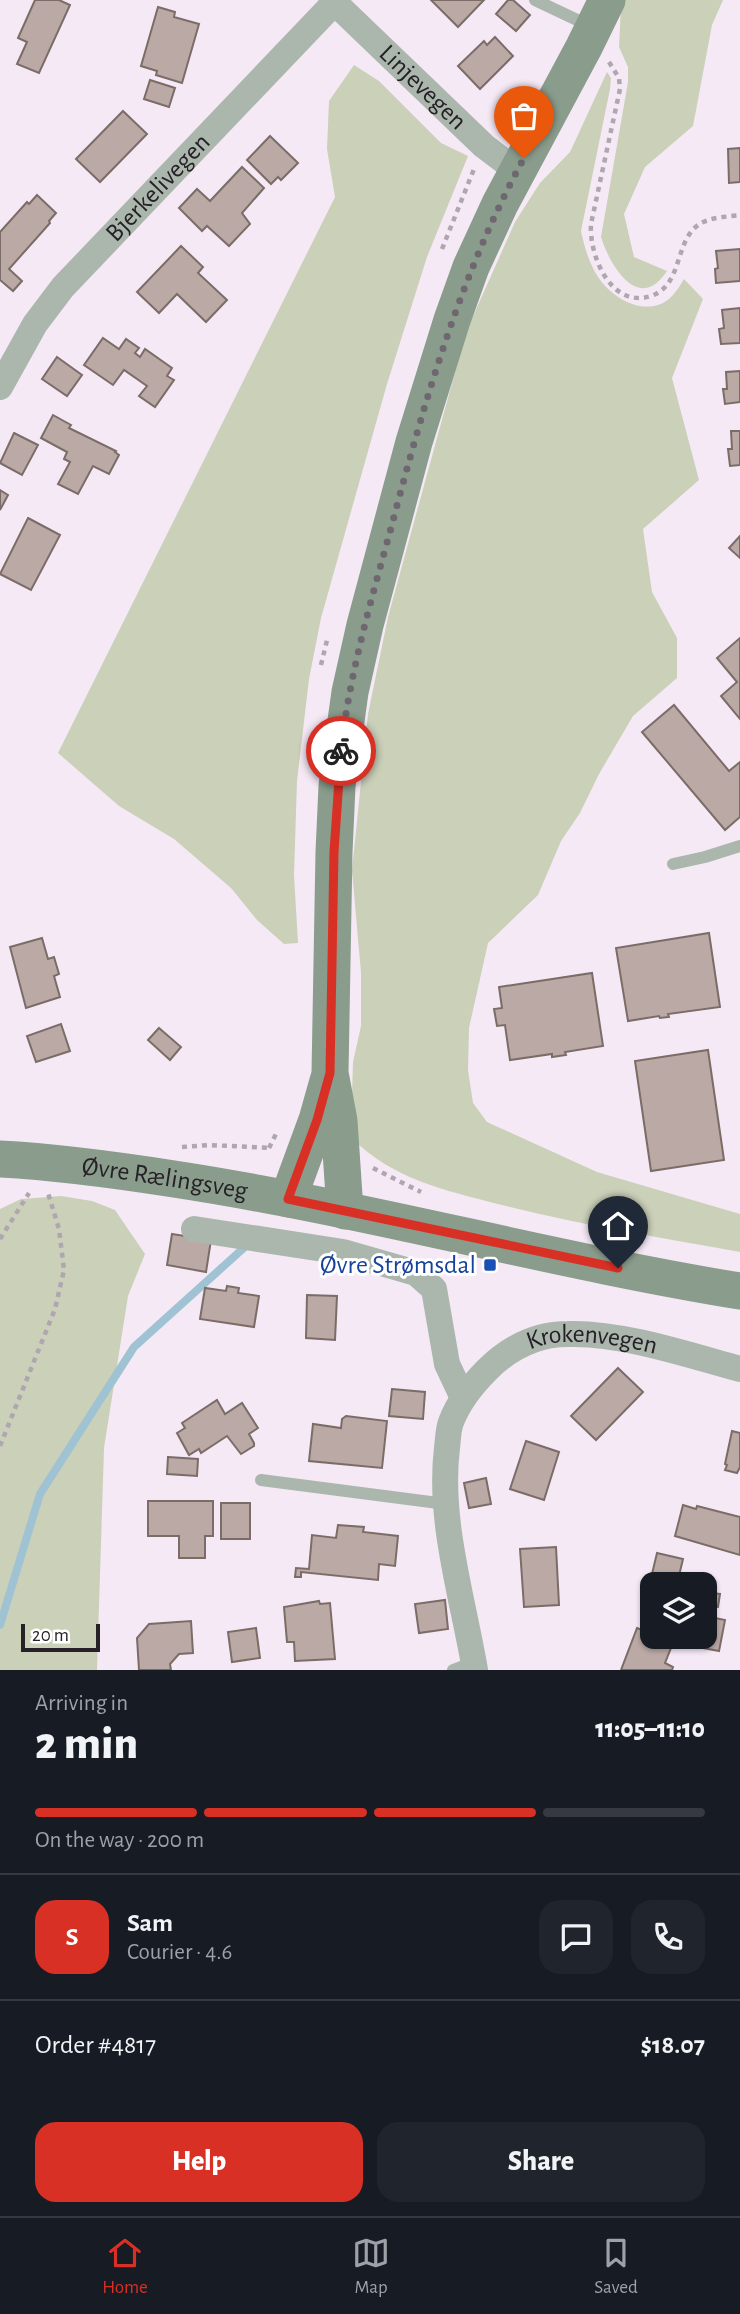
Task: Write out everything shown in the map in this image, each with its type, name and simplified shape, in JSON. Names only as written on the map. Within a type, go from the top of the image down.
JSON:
[{"type":"main road","points":[[345,1211],[339,1121],[330,1073],[337,786],[349,692],[376,582],[442,349],[471,267],[517,172],[595,25]]},
{"type":"main road","points":[[288,1199],[317,1120],[330,1073]]},
{"type":"main road","name":"Øvre Rælingsveg","points":[[0,1159],[122,1171],[288,1199],[547,1255],[740,1291]]},
{"type":"street","name":"Linjevegen","points":[[333,1],[484,146],[517,172]]},
{"type":"street","name":"Bjerkelivegen","points":[[0,387],[35,324],[63,287],[333,1]]},
{"type":"street","points":[[194,1229],[342,1252],[416,1273],[434,1289],[447,1364],[463,1398]]},
{"type":"street","name":"Krokenvegen","points":[[467,1667],[446,1504],[445,1460],[450,1424],[463,1398],[502,1355],[532,1340],[566,1334],[609,1336],[740,1369]]},
{"type":"lane","points":[[536,0],[595,25]]},
{"type":"lane","points":[[673,864],[740,846]]},
{"type":"lane","points":[[261,1480],[446,1504]]},
{"type":"path","points":[[595,25],[620,78],[590,238],[598,263],[615,289],[623,295],[640,298],[661,290],[675,271],[686,243],[697,226],[719,218],[740,215]]},
{"type":"path","points":[[0,1239],[33,1186],[39,1162]]},
{"type":"path","points":[[0,1446],[55,1309],[64,1270],[59,1229],[39,1162]]},
{"type":"green space","points":[[624,0],[723,0],[712,25],[693,126],[645,167],[624,214],[634,257],[667,271],[656,283],[646,288],[636,287],[618,272],[601,237],[628,82],[628,67],[619,47],[621,7]]},
{"type":"green space","points":[[354,65],[379,81],[441,143],[468,156],[427,257],[387,384],[321,618],[309,679],[297,781],[294,875],[298,943],[284,944],[257,920],[231,888],[174,839],[119,806],[58,753],[335,197],[327,149],[329,101]]},
{"type":"green space","points":[[607,72],[611,78],[610,89],[581,231],[589,260],[609,290],[632,304],[649,307],[663,303],[674,294],[684,279],[703,299],[672,378],[699,480],[643,529],[652,592],[677,638],[677,678],[633,716],[580,813],[561,841],[538,895],[488,943],[469,1028],[468,1070],[473,1103],[487,1122],[597,1172],[740,1214],[740,1252],[539,1214],[411,1178],[359,1145],[352,1094],[353,1062],[361,1026],[361,973],[352,870],[368,714],[388,617],[466,332],[515,222],[540,183],[570,152]]},
{"type":"green space","points":[[61,1196],[92,1201],[115,1210],[145,1254],[128,1296],[104,1448],[97,1670],[0,1670],[0,1209],[21,1199]]},
{"type":"building","points":[[35,0],[59,0],[70,5],[39,73],[17,64],[27,42],[18,38]]},
{"type":"building","points":[[431,0],[484,0],[458,27]]},
{"type":"building","points":[[508,0],[513,0],[530,15],[516,31],[496,14]]},
{"type":"building","points":[[158,7],[175,12],[174,17],[199,24],[182,83],[156,75],[157,71],[141,66]]},
{"type":"building","points":[[495,37],[513,56],[480,89],[458,66],[484,41],[487,45]]},
{"type":"building","points":[[150,80],[175,88],[169,107],[144,99]]},
{"type":"building","points":[[123,111],[147,134],[100,182],[76,159]]},
{"type":"building","points":[[270,136],[298,163],[281,180],[278,177],[271,184],[247,160]]},
{"type":"building","points":[[740,148],[740,182],[729,183],[728,149]]},
{"type":"building","points":[[242,167],[264,188],[242,213],[250,224],[229,246],[207,226],[202,231],[179,208],[197,189],[210,201]]},
{"type":"building","points":[[37,195],[56,213],[9,269],[22,281],[13,291],[0,280],[0,232],[27,202],[29,204]]},
{"type":"building","points":[[181,246],[203,267],[198,273],[227,300],[206,322],[177,294],[159,313],[137,292]]},
{"type":"building","points":[[740,249],[740,281],[716,283],[716,251]]},
{"type":"building","points":[[740,308],[740,343],[721,344],[719,329],[724,328],[722,310]]},
{"type":"building","points":[[103,338],[119,349],[126,339],[139,348],[135,353],[140,357],[145,349],[172,368],[167,376],[174,380],[155,407],[139,396],[147,386],[124,370],[113,385],[84,365]]},
{"type":"building","points":[[57,357],[82,375],[67,396],[42,379]]},
{"type":"building","points":[[740,371],[740,402],[725,404],[723,389],[727,389],[726,372]]},
{"type":"building","points":[[53,415],[71,425],[69,428],[119,455],[109,474],[93,466],[78,494],[58,484],[70,462],[64,459],[67,452],[41,438]]},
{"type":"building","points":[[731,431],[740,431],[740,465],[730,466],[728,449],[732,449]]},
{"type":"building","points":[[14,433],[38,445],[22,475],[0,463]]},
{"type":"building","points":[[0,490],[8,495],[0,510]]},
{"type":"building","points":[[28,518],[60,535],[31,590],[0,574]]},
{"type":"building","points":[[740,536],[740,558],[729,548]]},
{"type":"building","points":[[740,638],[740,719],[721,696],[737,682],[717,658]]},
{"type":"building","points":[[674,705],[729,771],[740,762],[740,817],[725,830],[642,732]]},
{"type":"building","points":[[709,933],[720,1007],[668,1014],[669,1017],[628,1021],[616,948]]},
{"type":"building","points":[[42,938],[48,959],[54,957],[59,974],[54,976],[60,997],[26,1008],[10,947]]},
{"type":"building","points":[[592,973],[603,1046],[565,1052],[566,1055],[552,1057],[552,1054],[510,1060],[505,1025],[497,1026],[494,1009],[502,1008],[499,987]]},
{"type":"building","points":[[61,1024],[70,1051],[36,1062],[27,1036]]},
{"type":"building","points":[[159,1028],[181,1047],[170,1060],[148,1040]]},
{"type":"building","points":[[708,1050],[724,1160],[651,1171],[635,1061]]},
{"type":"building","points":[[172,1234],[211,1240],[206,1272],[167,1265]]},
{"type":"building","points":[[227,1286],[239,1288],[238,1293],[259,1296],[254,1327],[200,1319],[205,1288],[226,1291]]},
{"type":"building","points":[[307,1295],[337,1296],[335,1340],[306,1338]]},
{"type":"building","points":[[618,1368],[643,1392],[596,1440],[571,1416]]},
{"type":"building","points":[[392,1389],[425,1392],[423,1419],[389,1416]]},
{"type":"building","points":[[217,1400],[225,1414],[242,1403],[258,1428],[249,1434],[254,1446],[241,1454],[227,1436],[201,1453],[199,1449],[189,1455],[177,1433],[185,1428],[182,1423]]},
{"type":"building","points":[[346,1416],[387,1421],[382,1468],[309,1461],[313,1424],[341,1428],[342,1419]]},
{"type":"building","points":[[732,1431],[740,1433],[740,1467],[737,1473],[725,1470]]},
{"type":"building","points":[[526,1441],[559,1452],[544,1500],[510,1489]]},
{"type":"building","points":[[168,1457],[198,1459],[197,1476],[167,1474]]},
{"type":"building","points":[[486,1478],[491,1504],[469,1508],[464,1483]]},
{"type":"building","points":[[148,1501],[213,1501],[213,1536],[205,1536],[205,1558],[179,1558],[179,1536],[148,1536]]},
{"type":"building","points":[[221,1503],[250,1503],[250,1539],[221,1539]]},
{"type":"building","points":[[683,1505],[740,1517],[740,1555],[675,1536]]},
{"type":"building","points":[[338,1525],[364,1527],[363,1532],[398,1536],[395,1566],[379,1564],[378,1580],[301,1572],[301,1577],[295,1577],[296,1568],[309,1569],[312,1535],[336,1538]]},
{"type":"building","points":[[556,1547],[559,1605],[524,1607],[520,1549]]},
{"type":"building","points":[[657,1553],[683,1559],[680,1572],[652,1572]]},
{"type":"building","points":[[445,1600],[448,1629],[419,1633],[415,1604]]},
{"type":"building","points":[[319,1601],[320,1604],[330,1603],[335,1659],[295,1661],[294,1642],[287,1642],[284,1607]]},
{"type":"building","points":[[717,1618],[725,1620],[719,1651],[708,1649],[717,1649]]},
{"type":"building","points":[[191,1621],[193,1653],[179,1654],[170,1664],[171,1670],[139,1670],[137,1638],[149,1624]]},
{"type":"building","points":[[256,1628],[260,1658],[232,1662],[228,1632]]},
{"type":"building","points":[[637,1628],[640,1629],[640,1649],[671,1649],[665,1663],[673,1667],[672,1670],[621,1670]]},
{"type":"waterway","points":[[0,1625],[40,1494],[134,1347],[247,1245]]},
{"type":"way so far","points":[[341,751],[349,692],[365,625],[442,349],[471,267],[524,158]]},
{"type":"place","name":"Øvre Strømsdal","points":[[490,1265]]},
{"type":"route","points":[[341,751],[334,852],[333,1026],[330,1073],[317,1120],[288,1199],[618,1268]]}]
